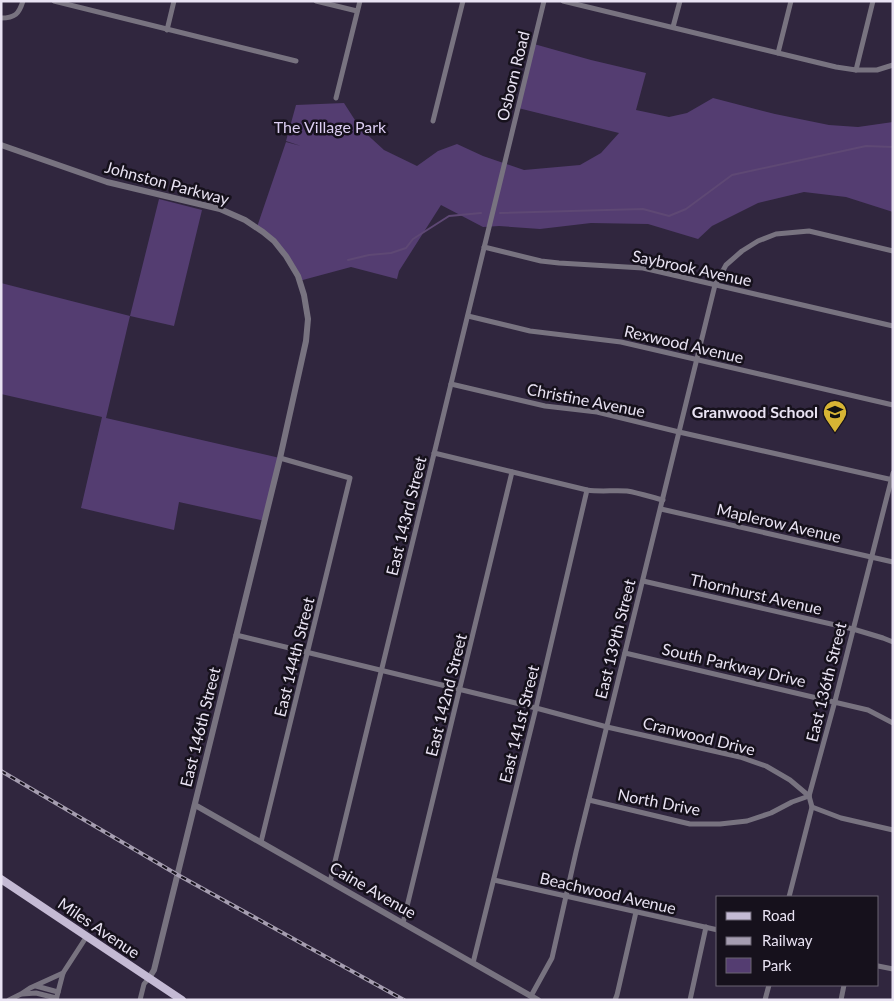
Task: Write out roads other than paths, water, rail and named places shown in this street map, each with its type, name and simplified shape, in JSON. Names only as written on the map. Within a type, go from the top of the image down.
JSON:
[{"type":"main road","name":"Miles Avenue","points":[[1,879],[182,1000]]},
{"type":"street","points":[[1,18],[11,18],[20,9],[23,1]]},
{"type":"street","points":[[54,1],[296,61]]},
{"type":"street","points":[[168,30],[174,1]]},
{"type":"street","points":[[316,1],[357,11]]},
{"type":"street","points":[[336,98],[360,1]]},
{"type":"street","points":[[433,121],[463,1]]},
{"type":"street","name":"Osborn Road","points":[[506,156],[544,1]]},
{"type":"street","points":[[563,1],[836,67],[856,70],[877,70],[893,65]]},
{"type":"street","points":[[673,27],[680,1]]},
{"type":"street","points":[[778,54],[791,1]]},
{"type":"street","points":[[856,70],[873,1]]},
{"type":"street","name":"Johnston Parkway","points":[[1,145],[107,182],[220,209],[244,220],[274,241],[298,276],[304,295],[308,319],[306,341],[280,458]]},
{"type":"street","name":"East 143rd Street","points":[[330,882],[506,156]]},
{"type":"street","name":"East 139th Street","points":[[531,996],[552,958],[715,285],[726,265],[742,251],[758,241],[776,234],[809,231],[893,251]]},
{"type":"street","name":"Saybrook Avenue","points":[[484,247],[541,261],[643,268],[893,326]]},
{"type":"street","name":"Rexwood Avenue","points":[[468,316],[530,331],[621,342],[893,405]]},
{"type":"street","name":"Christine Avenue","points":[[451,384],[533,404],[598,412],[892,480]]},
{"type":"street","points":[[434,453],[587,490],[629,492],[663,500]]},
{"type":"street","name":"East 144th Street","points":[[261,842],[350,478],[280,458]]},
{"type":"street","name":"East 146th Street","points":[[140,1000],[144,984],[154,970],[280,458]]},
{"type":"street","name":"East 142nd Street","points":[[403,923],[512,472]]},
{"type":"street","name":"East 136th Street","points":[[809,796],[893,472]]},
{"type":"street","name":"East 141st Street","points":[[473,963],[587,490]]},
{"type":"street","name":"Maplerow Avenue","points":[[660,508],[893,562]]},
{"type":"street","name":"Thornhurst Avenue","points":[[643,581],[853,629],[893,642]]},
{"type":"street","name":"Cranwood Drive","points":[[236,635],[607,727],[740,757],[766,766],[790,780],[809,796]]},
{"type":"street","name":"South Parkway Drive","points":[[625,653],[835,701],[868,710],[893,723]]},
{"type":"street","points":[[789,896],[812,807],[809,796]]},
{"type":"street","name":"North Drive","points":[[589,800],[690,824],[720,824],[747,821],[771,813],[809,796]]},
{"type":"street","name":"Caine Avenue","points":[[195,804],[538,1000]]},
{"type":"street","points":[[812,807],[841,818],[893,830]]},
{"type":"street","name":"Beachwood Avenue","points":[[494,880],[716,930]]},
{"type":"street","points":[[615,1000],[636,912]]},
{"type":"street","points":[[690,1000],[706,927]]},
{"type":"street","points":[[21,994],[44,994],[56,999],[63,973],[87,936]]},
{"type":"street","points":[[879,966],[893,969]]},
{"type":"street","points":[[9,1000],[63,973]]},
{"type":"street","points":[[36,986],[58,992]]},
{"type":"street","points":[[765,1000],[769,986]]},
{"type":"street","points":[[840,1000],[844,986]]},
{"type":"waterway","points":[[500,213],[643,209],[669,216],[686,209],[732,175],[866,146],[893,147]]},
{"type":"waterway","points":[[348,260],[369,255],[391,253],[406,248],[413,239],[449,216],[481,213]]},
{"type":"railway","points":[[1,771],[178,875],[404,1000]]},
{"type":"place","name":"Granwood School","points":[[835,433]]},
{"type":"park label","name":"The Village Park","points":[[330,127]]}]
